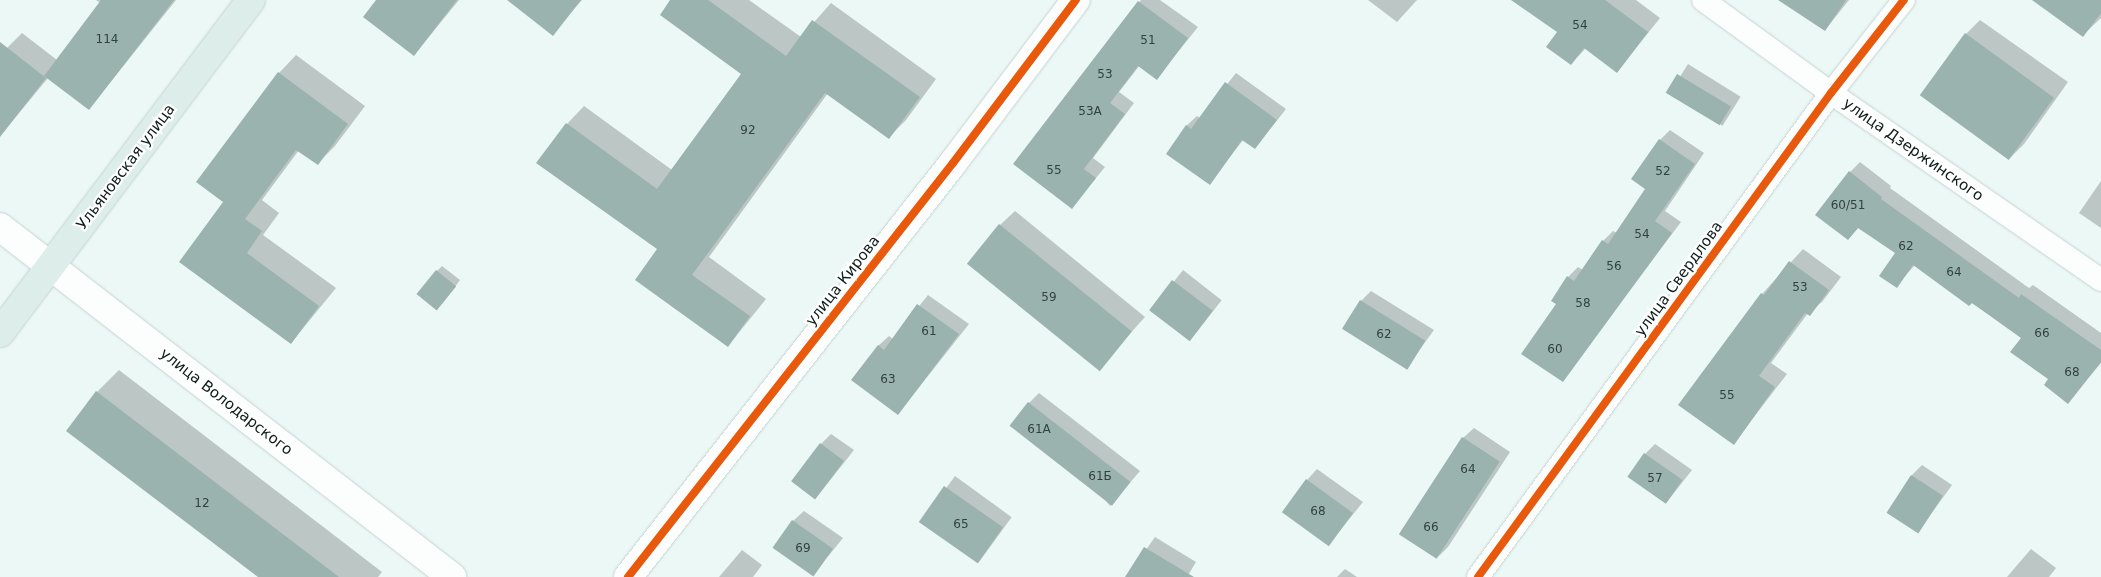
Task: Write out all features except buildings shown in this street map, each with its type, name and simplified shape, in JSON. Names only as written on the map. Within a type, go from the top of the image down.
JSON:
[{"type":"main road","name":"Ульяновская улица","points":[[0,333],[251,0]]},
{"type":"street","name":"улица Кирова","points":[[628,577],[942,178],[1076,0]]},
{"type":"street","name":"улица Дзержинского","points":[[1704,0],[1831,93],[2101,280]]},
{"type":"street","name":"улица Свердлова","points":[[1478,577],[1831,93],[1904,0]]},
{"type":"street","name":"улица Володарского","points":[[0,227],[452,577]]},
{"type":"cycle path","points":[[628,577],[953,163],[1076,0]]},
{"type":"cycle path","points":[[1478,577],[1831,93],[1904,0]]}]
